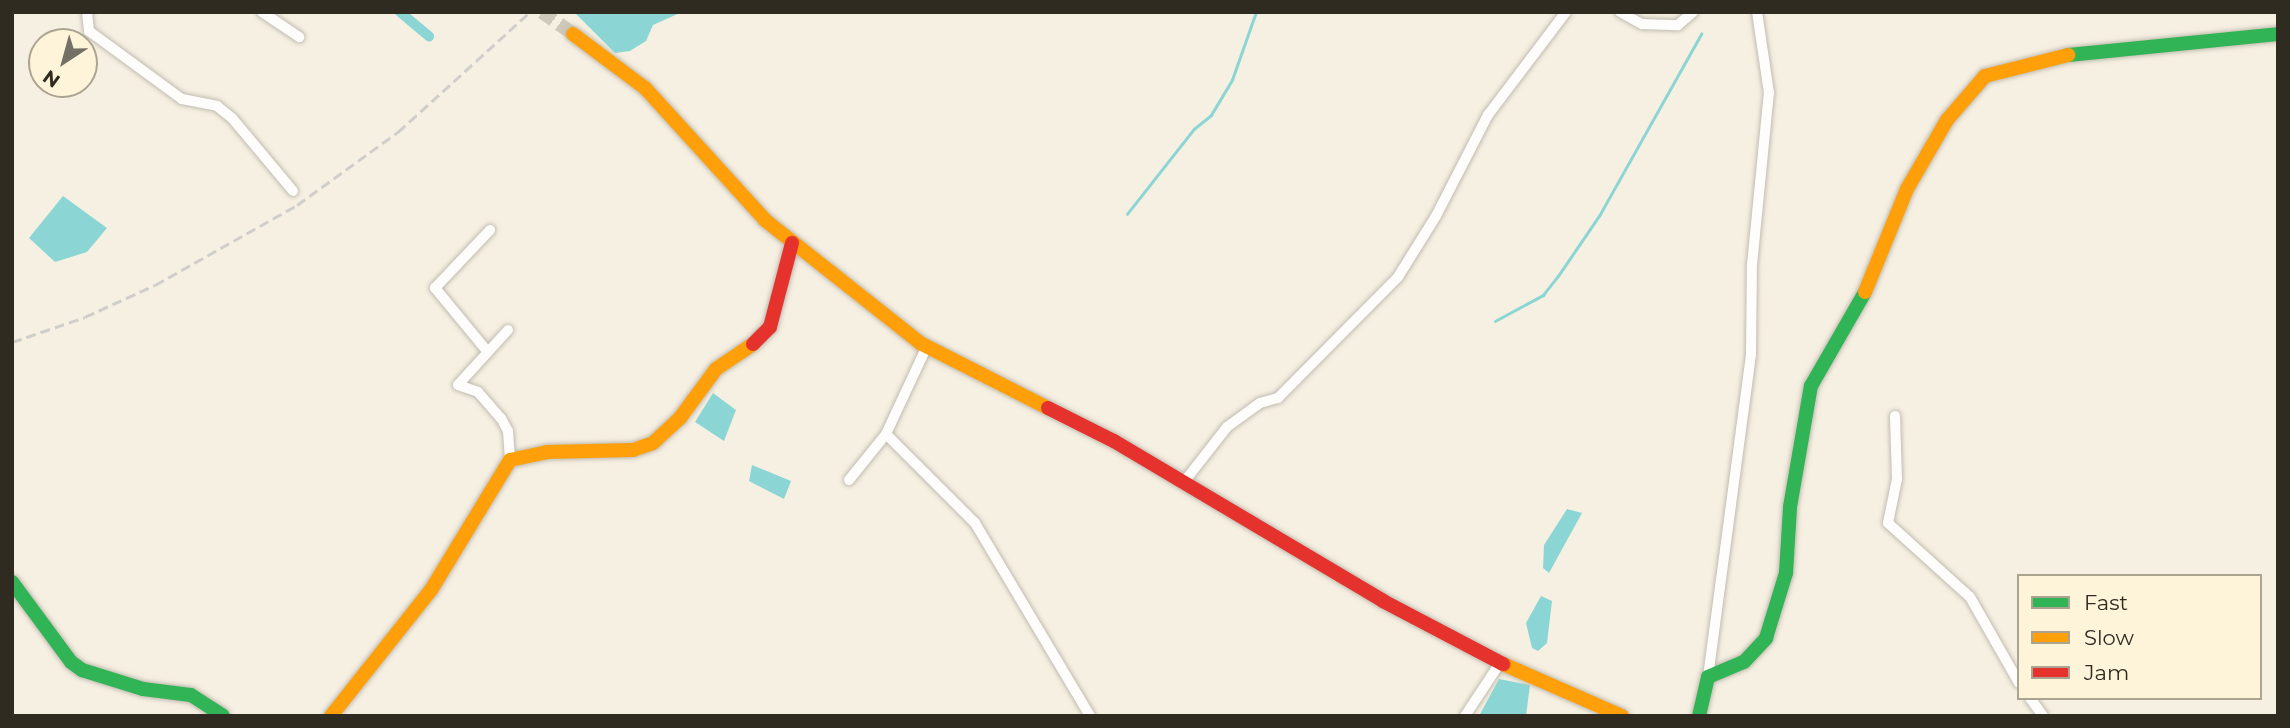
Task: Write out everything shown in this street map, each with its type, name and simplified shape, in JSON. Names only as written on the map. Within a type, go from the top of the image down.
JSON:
[{"type":"street","points":[[87,12],[89,32],[182,99],[218,106],[232,118],[293,191]]},
{"type":"street","points":[[262,12],[299,37]]},
{"type":"street","points":[[1184,482],[1227,427],[1260,404],[1278,398],[1398,277],[1459,176],[1481,128],[1566,12]]},
{"type":"street","points":[[1620,12],[1637,23],[1678,25],[1693,12]]},
{"type":"street","points":[[1699,716],[1708,677],[1751,354],[1752,265],[1769,93],[1757,12]]},
{"type":"street","points":[[573,34],[645,88],[792,243],[928,346],[1114,440],[1383,601],[1500,663],[1622,716]]},
{"type":"street","points":[[1708,677],[1744,662],[1766,638],[1786,573],[1790,507],[1811,386],[1852,320],[1882,257],[1907,189],[1947,120],[1985,76],[2093,50],[2278,34]]},
{"type":"street","points":[[487,351],[435,288],[490,230]]},
{"type":"street","points":[[510,460],[555,452],[634,450],[653,443],[680,418],[716,369],[751,346],[770,327],[792,243]]},
{"type":"street","points":[[331,716],[431,590],[510,460],[508,431],[501,418],[478,392],[458,385],[508,330]]},
{"type":"street","points":[[849,480],[886,434],[928,346]]},
{"type":"street","points":[[1895,416],[1897,479],[1888,523],[1970,597],[2017,679]]},
{"type":"street","points":[[886,434],[981,532],[1090,716]]},
{"type":"street","points":[[12,582],[71,662],[82,670],[143,689],[191,695],[223,716]]},
{"type":"street","points":[[1465,716],[1500,663]]},
{"type":"street","points":[[2031,700],[2043,716]]},
{"type":"water","points":[[574,12],[682,12],[653,25],[646,41],[630,51],[615,53]]},
{"type":"water","points":[[63,196],[107,228],[87,252],[55,262],[29,238]]},
{"type":"water","points":[[713,393],[736,410],[724,441],[695,422]]},
{"type":"water","points":[[752,465],[791,481],[784,499],[749,481]]},
{"type":"water","points":[[1567,509],[1582,513],[1549,573],[1543,568],[1544,545]]},
{"type":"water","points":[[1541,596],[1552,601],[1547,643],[1538,651],[1532,648],[1526,623]]},
{"type":"water","points":[[1499,679],[1530,685],[1526,716],[1479,716]]},
{"type":"waterway","points":[[400,12],[429,36]]},
{"type":"waterway","points":[[1127,214],[1194,129],[1211,115],[1232,80],[1256,12]]},
{"type":"waterway","points":[[1495,321],[1543,295],[1558,276],[1599,216],[1701,34]]},
{"type":"tunnel","points":[[542,12],[573,34]]},
{"type":"railway","points":[[12,342],[85,317],[155,285],[297,205],[398,132],[530,12]]},
{"type":"traffic: fast","points":[[2068,55],[2278,34]]},
{"type":"traffic: fast","points":[[1699,716],[1708,677],[1744,662],[1766,638],[1786,573],[1790,507],[1811,386],[1865,292]]},
{"type":"traffic: fast","points":[[12,582],[71,662],[82,670],[143,689],[191,695],[223,716]]},
{"type":"traffic: slow","points":[[573,34],[645,88],[765,220],[920,343],[1048,408]]},
{"type":"traffic: slow","points":[[1865,292],[1907,189],[1947,120],[1985,76],[2068,55]]},
{"type":"traffic: slow","points":[[331,716],[431,590],[510,460],[547,452],[633,450],[653,443],[680,418],[716,369],[753,344]]},
{"type":"traffic: slow","points":[[1503,664],[1622,716]]},
{"type":"traffic: jam","points":[[753,344],[770,327],[792,243]]},
{"type":"traffic: jam","points":[[1048,408],[1114,441],[1383,601],[1503,664]]}]
